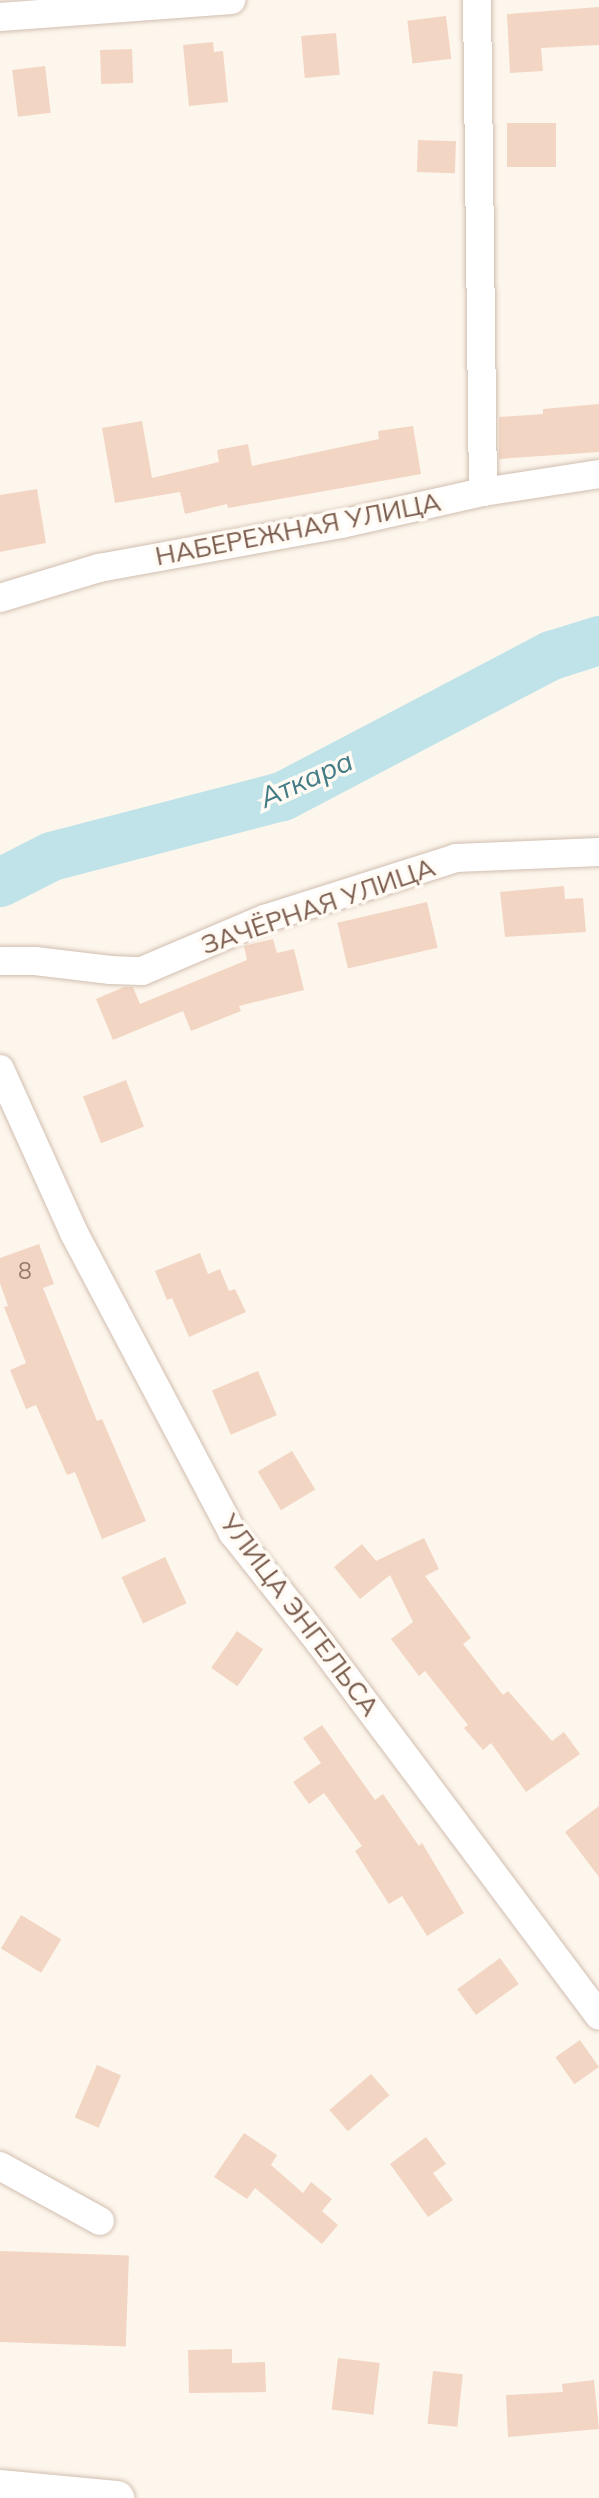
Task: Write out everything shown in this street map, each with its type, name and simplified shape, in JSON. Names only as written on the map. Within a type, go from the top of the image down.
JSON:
[{"type":"street","points":[[0,17],[231,0]]},
{"type":"street","points":[[477,0],[483,492]]},
{"type":"street","name":"НАБЕРЕЖНАЯ УЛИЦА","points":[[0,598],[99,568],[341,524],[483,492],[599,474]]},
{"type":"street","name":"ЗАЧЁРНАЯ УЛИЦА","points":[[0,961],[35,961],[142,971],[264,919],[456,858],[599,852]]},
{"type":"street","name":"УЛИЦА ЭНГЕЛЬСА","points":[[0,1069],[74,1233],[233,1532],[337,1665],[599,2015]]},
{"type":"street","points":[[0,2166],[100,2221]]},
{"type":"street","points":[[6,2491],[116,2498]]},
{"type":"building","points":[[599,7],[599,45],[541,48],[543,71],[510,73],[507,14]]},
{"type":"building","points":[[446,16],[451,59],[413,63],[407,21]]},
{"type":"building","points":[[336,33],[340,75],[305,78],[301,36]]},
{"type":"building","points":[[213,42],[214,52],[223,51],[228,102],[189,106],[183,45]]},
{"type":"building","points":[[132,49],[133,83],[101,84],[100,50]]},
{"type":"building","points":[[45,66],[51,113],[18,117],[12,70]]},
{"type":"building","points":[[507,123],[556,123],[556,167],[507,167]]},
{"type":"building","points":[[418,140],[456,141],[455,173],[417,172]]},
{"type":"building","points":[[599,404],[599,452],[499,459],[499,417],[543,414],[543,409]]},
{"type":"building","points":[[142,421],[152,478],[219,462],[217,450],[248,444],[252,466],[379,439],[378,431],[413,426],[421,474],[228,508],[227,504],[185,514],[180,492],[115,503],[102,428]]},
{"type":"building","points":[[37,489],[46,543],[0,552],[0,495]]},
{"type":"building","points":[[564,886],[565,899],[583,898],[586,932],[505,937],[500,892]]},
{"type":"building","points":[[427,902],[438,948],[348,968],[337,923]]},
{"type":"building","points":[[273,939],[277,953],[294,949],[304,990],[239,1006],[241,1011],[191,1031],[183,1011],[113,1040],[96,999],[124,987],[133,987],[140,1004],[247,960],[244,946]]},
{"type":"building","points":[[126,1080],[144,1127],[101,1143],[83,1096]]},
{"type":"building","points":[[39,1244],[54,1284],[43,1288],[97,1421],[102,1419],[146,1521],[102,1539],[75,1472],[67,1475],[36,1405],[26,1409],[10,1370],[26,1363],[4,1307],[8,1306],[0,1283],[0,1258]]},
{"type":"building","points":[[200,1253],[208,1274],[220,1269],[229,1291],[235,1289],[246,1312],[189,1337],[172,1298],[167,1300],[155,1271]]},
{"type":"building","points":[[258,1371],[277,1415],[231,1435],[212,1391]]},
{"type":"building","points":[[292,1451],[315,1490],[281,1510],[258,1472]]},
{"type":"building","points":[[424,1538],[439,1569],[425,1576],[471,1638],[463,1644],[503,1695],[508,1691],[552,1741],[564,1732],[580,1754],[526,1792],[491,1743],[483,1750],[464,1728],[468,1725],[425,1671],[419,1676],[391,1639],[413,1622],[390,1575],[360,1599],[334,1567],[362,1544],[376,1561]]},
{"type":"building","points":[[165,1557],[187,1603],[143,1624],[121,1577]]},
{"type":"building","points":[[237,1631],[263,1649],[237,1686],[211,1668]]},
{"type":"building","points":[[322,1725],[375,1800],[383,1794],[419,1846],[422,1843],[464,1913],[427,1936],[402,1896],[389,1904],[355,1851],[362,1846],[324,1793],[309,1804],[293,1782],[321,1763],[303,1738]]},
{"type":"building","points":[[599,1806],[599,1877],[565,1832]]},
{"type":"building","points":[[21,1915],[61,1939],[41,1973],[1,1948]]},
{"type":"building","points":[[500,1958],[519,1984],[476,2015],[457,1989]]},
{"type":"building","points":[[580,2040],[599,2067],[574,2084],[555,2057]]},
{"type":"building","points":[[97,2065],[121,2075],[99,2128],[75,2117]]},
{"type":"building","points":[[371,2074],[389,2095],[348,2131],[329,2110]]},
{"type":"building","points":[[244,2133],[277,2155],[271,2165],[303,2193],[311,2182],[332,2199],[322,2211],[338,2225],[322,2244],[255,2188],[247,2199],[214,2177]]},
{"type":"building","points":[[426,2137],[446,2164],[433,2173],[453,2200],[428,2217],[390,2164]]},
{"type":"building","points":[[0,2251],[129,2256],[126,2346],[0,2342]]},
{"type":"building","points":[[232,2349],[232,2363],[265,2362],[266,2392],[189,2393],[188,2350]]},
{"type":"building","points":[[338,2358],[380,2363],[373,2415],[332,2410]]},
{"type":"building","points":[[433,2371],[463,2374],[457,2427],[427,2424]]},
{"type":"building","points":[[594,2380],[599,2429],[508,2437],[506,2395],[563,2392],[562,2384]]},
{"type":"waterway","name":"Аткара","points":[[0,882],[51,856],[282,796],[551,655],[599,640]]}]
